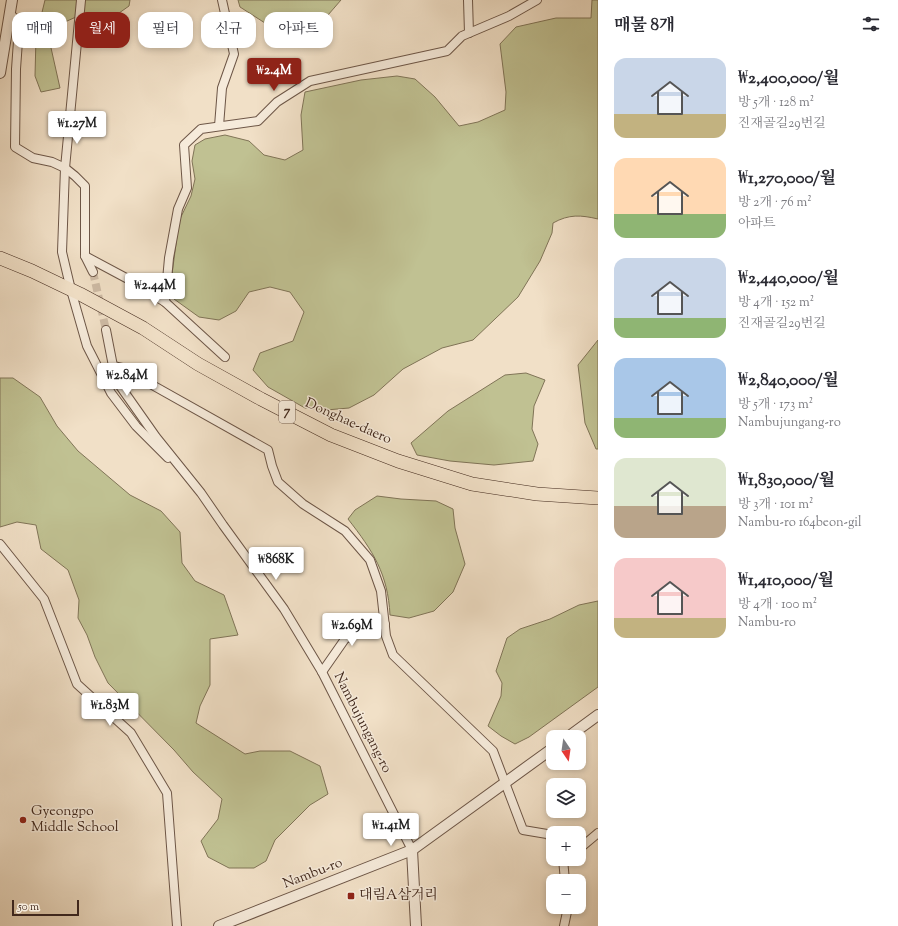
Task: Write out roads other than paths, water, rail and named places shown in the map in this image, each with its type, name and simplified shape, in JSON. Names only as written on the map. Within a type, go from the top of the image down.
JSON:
[{"type":"main road","name":"Donghae-daero","points":[[0,258],[32,271],[71,290],[143,328],[198,364],[261,399],[331,435],[398,461],[472,484],[537,494],[598,498]]},
{"type":"street","points":[[0,73],[12,0]]},
{"type":"street","name":"Nambujungang-ro","points":[[81,0],[65,168],[62,252],[71,290],[87,346],[111,393],[136,426],[201,492]]},
{"type":"street","points":[[219,126],[222,88],[234,54],[222,0]]},
{"type":"street","points":[[468,0],[469,33]]},
{"type":"street","points":[[165,302],[169,258],[178,210],[188,188],[184,145],[201,129],[258,121],[277,102],[310,81],[447,51],[462,36],[509,16],[537,0]]},
{"type":"street","points":[[10,14],[17,20],[19,27],[16,69],[14,147],[33,158],[52,162],[65,168],[85,186],[85,256],[93,272]]},
{"type":"street","points":[[85,256],[128,279],[165,302],[225,357]]},
{"type":"street","name":"Nambujungang-ro","points":[[106,330],[118,383],[156,437],[201,492],[284,609],[322,672],[412,850]]},
{"type":"street","points":[[113,366],[122,368],[268,450],[278,482],[303,504],[345,531],[370,560],[381,591],[386,636],[393,655],[493,751],[523,830],[546,834]]},
{"type":"street","points":[[0,544],[44,599],[77,684],[131,733],[167,793],[177,926]]},
{"type":"street","points":[[322,672],[346,639],[368,627],[385,624]]},
{"type":"street","points":[[578,730],[598,716]]},
{"type":"street","name":"Nambu-ro","points":[[219,926],[412,850],[546,753]]},
{"type":"street","points":[[586,843],[598,834]]},
{"type":"street","points":[[412,850],[416,926]]},
{"type":"street","points":[[564,926],[567,914]]},
{"type":"tunnel","points":[[93,272],[106,330]]},
{"type":"place","name":"Gyeongpo Middle School","points":[[23,820]]},
{"type":"place","name":"대림A삼거리","points":[[351,896]]}]
